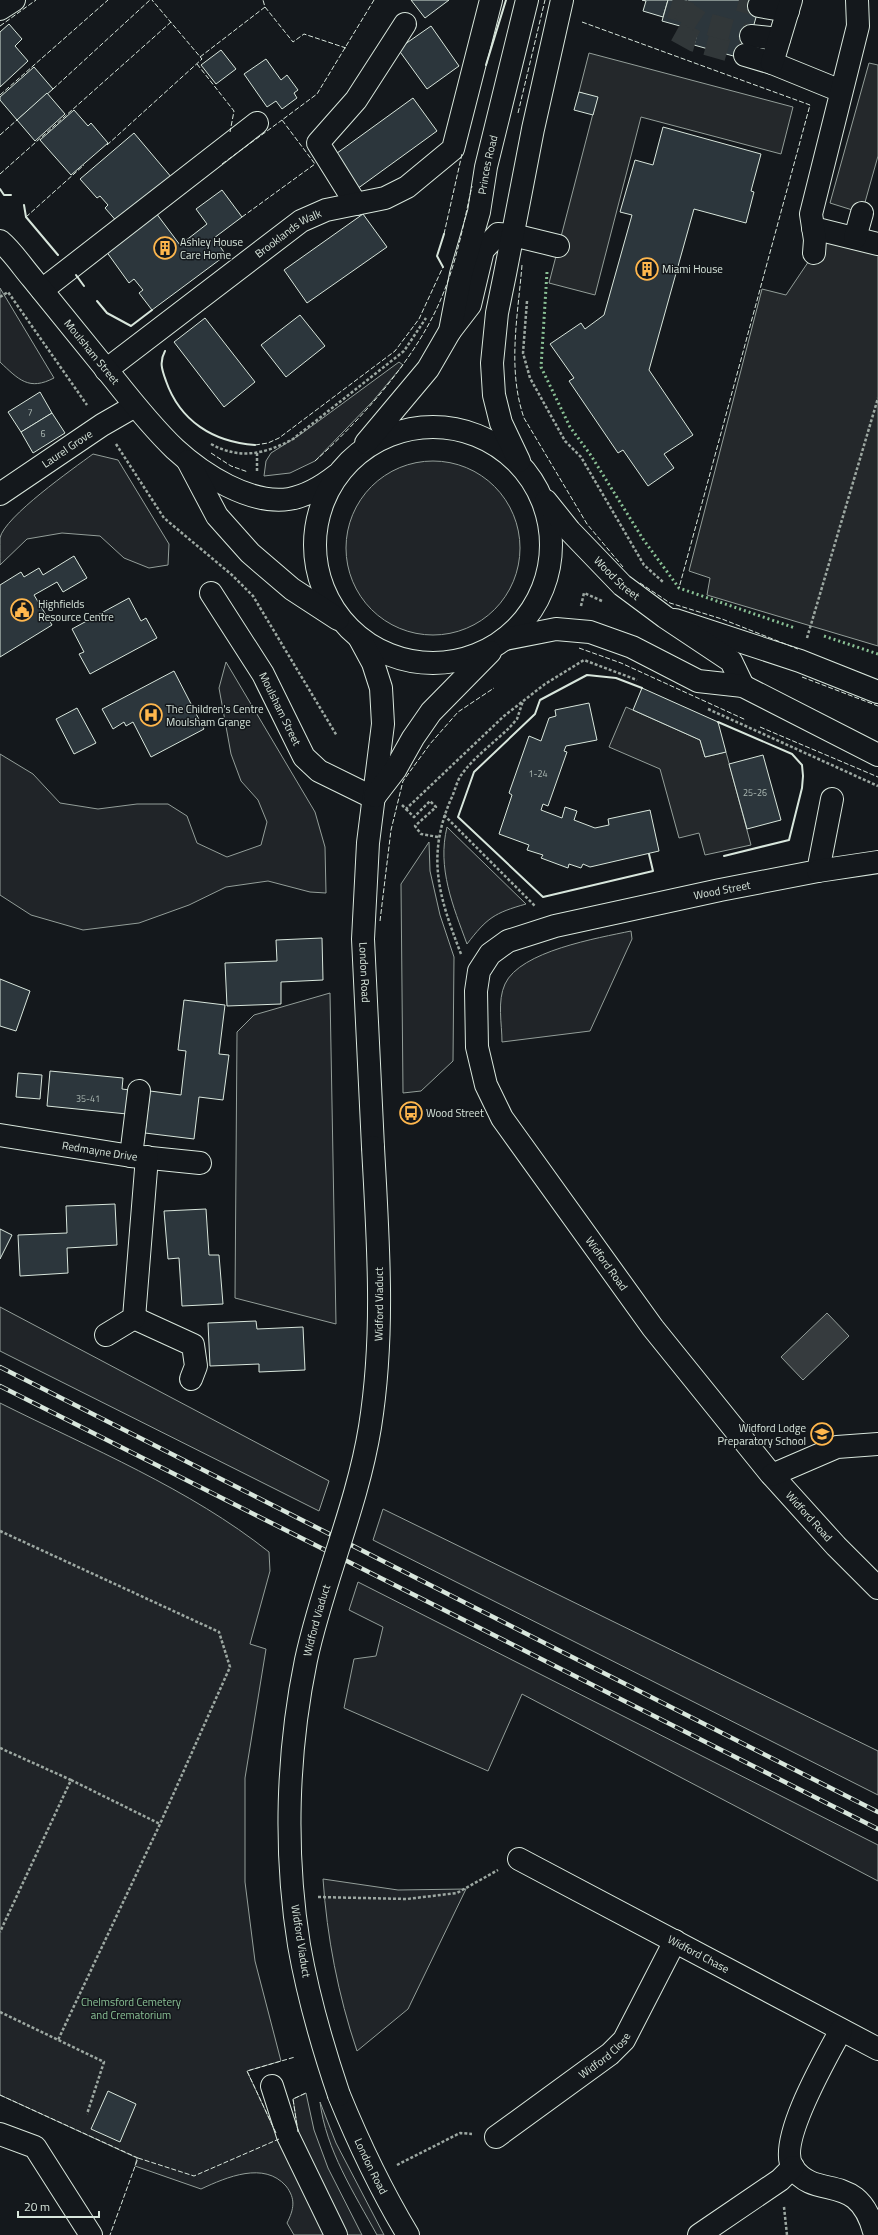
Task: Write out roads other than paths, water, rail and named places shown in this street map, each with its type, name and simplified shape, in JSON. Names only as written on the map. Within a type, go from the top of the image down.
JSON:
[{"type":"main road","points":[[0,9],[14,0]]},
{"type":"main road","name":"Brooklands Walk","points":[[106,370],[301,221],[326,210],[385,198],[407,187],[453,149],[491,0]]},
{"type":"main road","name":"Princes Road","points":[[450,331],[461,274],[479,212],[486,167],[527,0]]},
{"type":"main road","points":[[537,489],[523,469],[501,423],[494,395],[492,363],[497,313],[533,129],[562,0]]},
{"type":"main road","points":[[814,253],[812,221],[831,87],[855,0]]},
{"type":"main road","points":[[812,221],[858,26],[855,0]]},
{"type":"main road","points":[[759,6],[789,5],[772,63]]},
{"type":"main road","points":[[356,204],[318,144],[356,100],[405,24]]},
{"type":"main road","points":[[779,39],[748,46],[772,63],[831,87]]},
{"type":"main road","points":[[42,290],[257,123]]},
{"type":"main road","points":[[855,238],[862,213]]},
{"type":"main road","points":[[812,221],[855,238],[878,244]]},
{"type":"main road","name":"Princes Road","points":[[355,457],[428,369],[450,331],[470,305],[482,250],[498,234],[513,235]]},
{"type":"main road","points":[[513,235],[558,246]]},
{"type":"main road","name":"Moulsham Street","points":[[0,241],[42,290],[135,406],[175,449],[187,459],[240,491],[256,497],[273,499],[288,499],[302,495],[322,486],[340,474]]},
{"type":"main road","name":"Laurel Grove","points":[[0,494],[102,425],[135,406]]},
{"type":"main road","points":[[523,469],[503,451],[481,437],[454,429],[441,428],[414,429],[390,435],[368,447],[355,457],[340,474],[321,507],[316,529],[315,549],[322,583],[328,600],[342,621],[359,638],[388,655],[422,663],[440,664],[463,660],[501,642],[556,628],[575,629],[590,632],[632,647],[698,680],[743,686],[878,755]]},
{"type":"main road","name":"Moulsham Street","points":[[187,459],[217,516],[250,553],[292,589],[342,621]]},
{"type":"main road","name":"Wood Street","points":[[537,489],[570,531],[606,570],[622,585],[665,617],[731,661],[743,686]]},
{"type":"main road","name":"London Road","points":[[374,798],[395,770],[413,738],[431,712],[528,616],[536,604],[547,575],[551,548],[547,514],[537,489]]},
{"type":"main road","name":"Moulsham Street","points":[[211,593],[263,674],[304,757],[319,771],[374,798]]},
{"type":"main road","points":[[665,617],[800,661],[878,692]]},
{"type":"main road","name":"London Road","points":[[359,638],[373,663],[381,688],[383,724],[368,843],[364,939],[373,1147]]},
{"type":"main road","points":[[818,871],[832,799]]},
{"type":"main road","name":"Wood Street","points":[[555,926],[720,890],[818,871],[878,862]]},
{"type":"main road","name":"Widford Road","points":[[555,926],[508,942],[490,954],[479,971],[476,991],[477,1047],[486,1085],[502,1118],[653,1328],[772,1475],[836,1546],[878,1588]]},
{"type":"main road","points":[[134,1318],[139,1156],[139,1091]]},
{"type":"main road","name":"Redmayne Drive","points":[[0,1135],[139,1156],[200,1163]]},
{"type":"main road","name":"Widford Viaduct","points":[[339,2094],[323,2047],[299,1944],[292,1885],[290,1832],[292,1772],[297,1714],[306,1661],[329,1576],[348,1523],[360,1478],[378,1368],[380,1323],[373,1147]]},
{"type":"main road","points":[[106,1335],[134,1318]]},
{"type":"main road","points":[[134,1318],[193,1345],[196,1366],[191,1378]]},
{"type":"main road","points":[[772,1475],[837,1447],[878,1444]]},
{"type":"main road","name":"Widford Chase","points":[[519,1858],[878,2049]]},
{"type":"main road","name":"Widford Close","points":[[496,2137],[610,2054],[624,2040],[675,1941]]},
{"type":"main road","points":[[841,2030],[801,2110],[790,2153],[793,2167],[807,2180],[854,2196],[865,2208],[875,2235]]},
{"type":"main road","points":[[272,2086],[288,2136],[336,2235]]},
{"type":"main road","name":"London Road","points":[[339,2094],[360,2146],[408,2235]]},
{"type":"main road","points":[[0,2134],[35,2147],[91,2235]]},
{"type":"main road","points":[[699,2235],[780,2180],[793,2167]]},
{"type":"tunnel","points":[[684,0],[675,30],[695,41],[745,55]]},
{"type":"tunnel","points":[[739,0],[759,6]]},
{"type":"tunnel","points":[[681,9],[700,22],[751,36]]},
{"type":"railway","points":[[0,1367],[878,1812]]},
{"type":"railway","points":[[0,1386],[878,1829]]},
{"type":"place","name":"Ashley House Care Home","points":[[165,248]]},
{"type":"place","name":"Miami House","points":[[647,269]]},
{"type":"place","name":"Highfields Resource Centre","points":[[22,610]]},
{"type":"place","name":"The Children's Centre Moulsham Grange","points":[[151,715]]},
{"type":"place","name":"Wood Street","points":[[411,1113]]},
{"type":"place","name":"Widford Lodge Preparatory School","points":[[822,1434]]},
{"type":"park label","name":"Chelmsford Cemetery and Crematorium","points":[[131,2008]]}]
